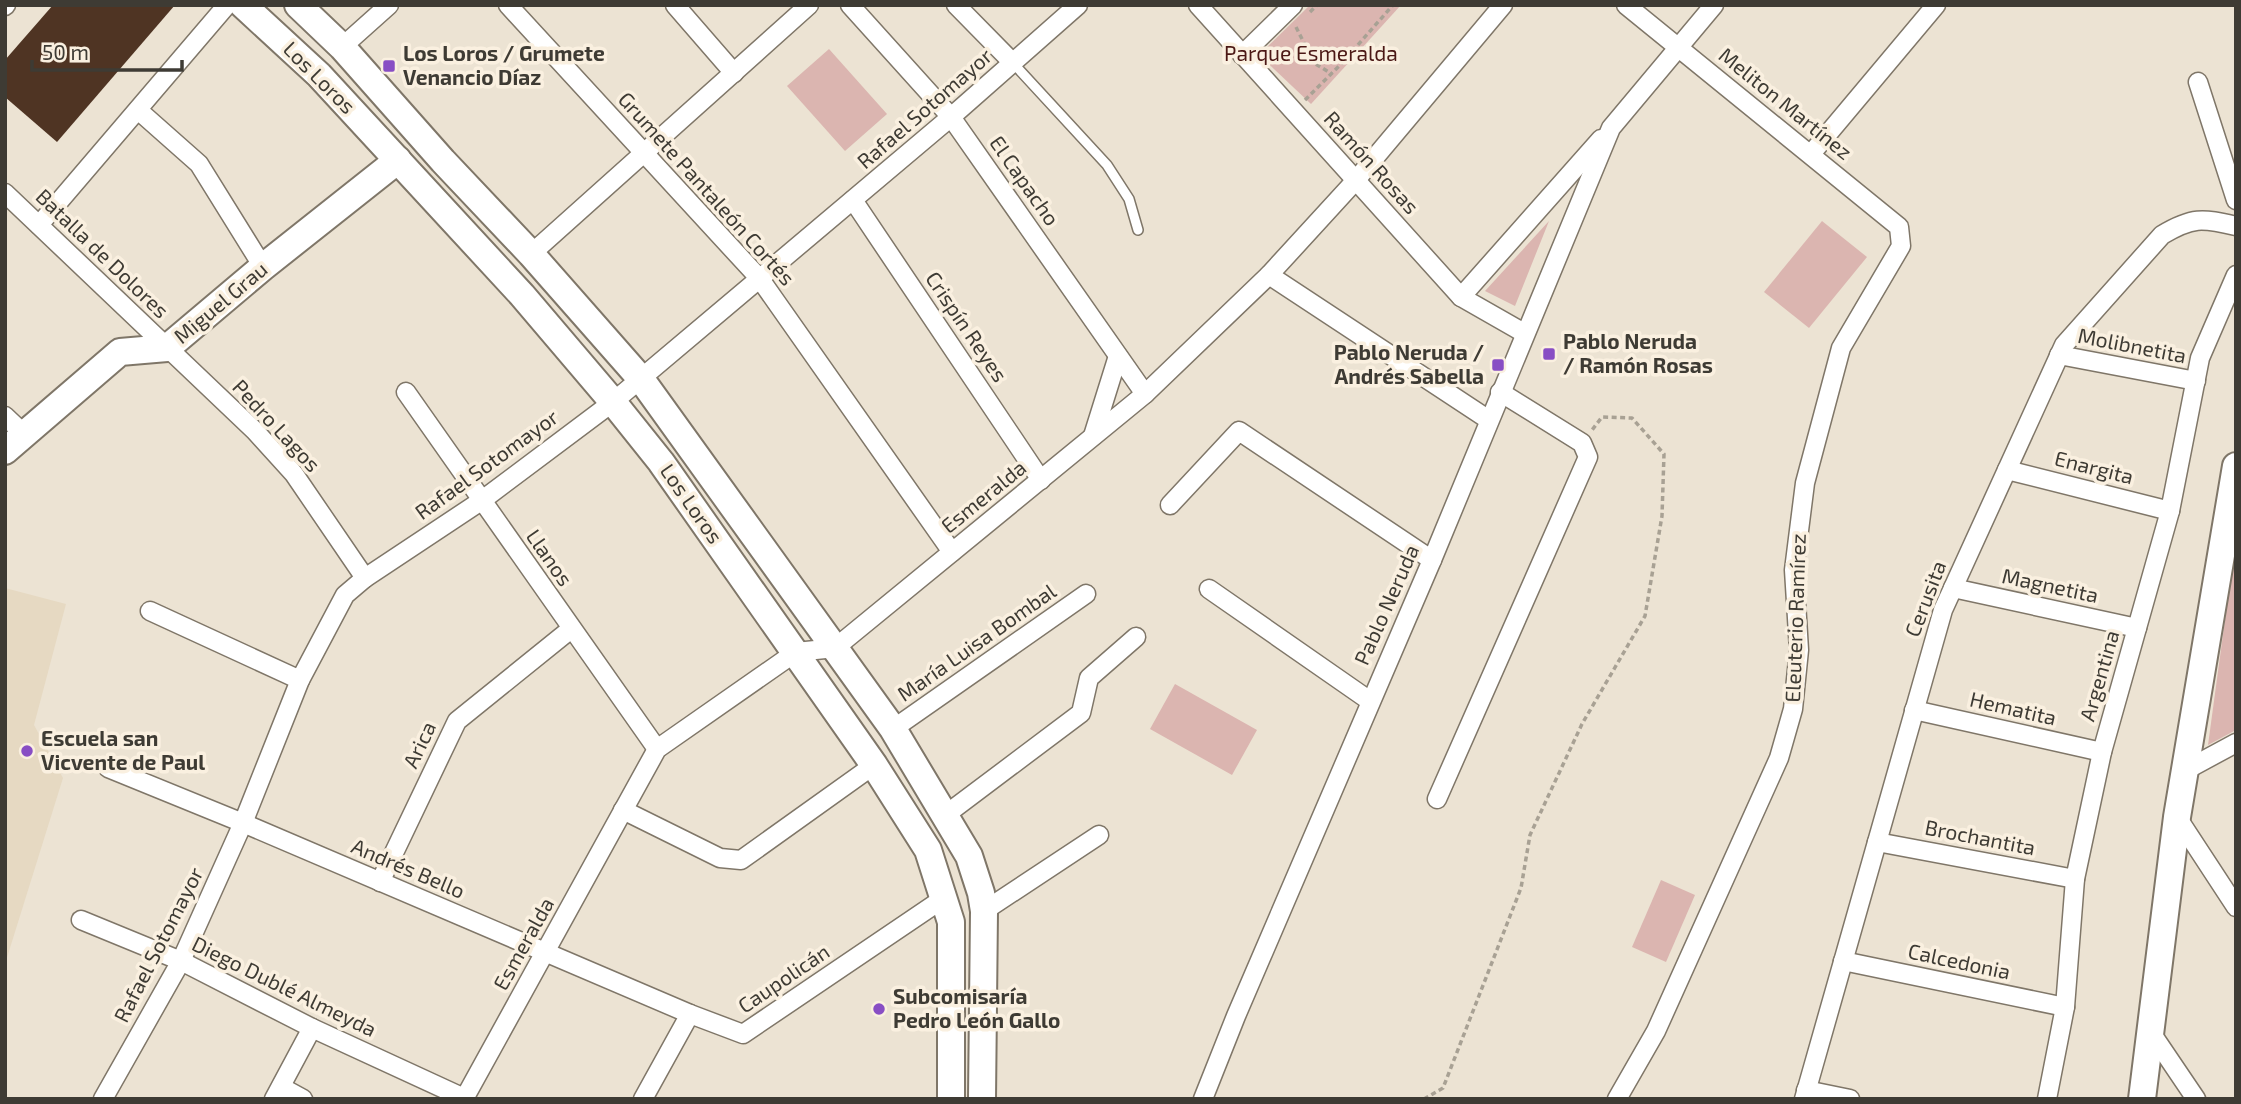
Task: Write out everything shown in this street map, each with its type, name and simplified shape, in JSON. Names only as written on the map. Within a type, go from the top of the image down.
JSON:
[{"type":"main road","name":"Los Loros","points":[[243,5],[319,75],[522,295],[613,402],[661,462],[874,765],[928,850],[951,922],[951,1099]]},
{"type":"main road","name":"Los Loros","points":[[298,5],[342,47],[641,379],[893,729],[969,856],[981,893],[984,911],[982,1099]]},
{"type":"main road","name":"Miguel Grau","points":[[11,433],[120,352],[167,348],[263,267],[398,160]]},
{"type":"main road","points":[[2142,1099],[2177,817],[2235,477]]},
{"type":"street","points":[[39,225],[228,5]]},
{"type":"street","points":[[342,47],[389,5]]},
{"type":"street","name":"Grumete Pantaleón Cortés","points":[[508,5],[760,279],[952,552]]},
{"type":"street","points":[[675,5],[734,73]]},
{"type":"street","points":[[531,254],[809,5]]},
{"type":"street","name":"El Capacho","points":[[850,5],[951,117],[1145,394]]},
{"type":"street","points":[[956,5],[1013,63]]},
{"type":"street","name":"Rafael Sotomayor","points":[[103,1099],[181,961],[243,822],[299,680],[345,595],[365,578],[481,501],[613,402],[951,117],[1078,5]]},
{"type":"street","name":"Ramón Rosas","points":[[1198,5],[1461,297],[1524,333]]},
{"type":"street","points":[[1242,55],[1293,5]]},
{"type":"street","name":"Esmeralda","points":[[464,1098],[657,749],[796,652],[835,648],[1145,394],[1269,275],[1356,180],[1503,5]]},
{"type":"street","name":"Meliton Martínez","points":[[1626,5],[1899,227],[1901,246]]},
{"type":"street","name":"Pablo Neruda","points":[[1461,297],[1611,128],[1714,5]]},
{"type":"street","points":[[1811,155],[1936,5]]},
{"type":"street","points":[[2199,82],[2236,201]]},
{"type":"street","points":[[138,110],[199,164],[263,267]]},
{"type":"street","name":"Pablo Neruda","points":[[1203,1099],[1241,1003],[1432,561],[1611,128]]},
{"type":"street","name":"Batalla de Dolores","points":[[5,193],[167,348]]},
{"type":"street","name":"Crispín Reyes","points":[[853,200],[1041,480]]},
{"type":"street","name":"Cerusita","points":[[1805,1095],[1942,610],[2059,355],[2064,345],[2162,234],[2181,223],[2206,219],[2236,226]]},
{"type":"street","name":"Eleuterio Ramírez","points":[[1617,1099],[1656,1031],[1779,758],[1793,709],[1799,650],[1794,570],[1805,483],[1841,348],[1901,246]]},
{"type":"street","points":[[1269,275],[1489,420]]},
{"type":"street","name":"Argentina","points":[[2047,1099],[2065,1007],[2074,879],[2102,752],[2170,511],[2200,358],[2236,275]]},
{"type":"street","name":"Pedro Lagos","points":[[167,348],[255,430],[294,474],[365,578]]},
{"type":"street","name":"Molibnetita","points":[[2059,355],[2196,381]]},
{"type":"street","points":[[1093,437],[1118,356]]},
{"type":"street","name":"Llanos","points":[[406,392],[657,749]]},
{"type":"street","points":[[1437,799],[1588,457],[1582,443],[1500,392]]},
{"type":"street","points":[[1170,505],[1239,431],[1432,561]]},
{"type":"street","name":"Enargita","points":[[2007,470],[2170,511]]},
{"type":"street","name":"Magnetita","points":[[1953,588],[2137,628]]},
{"type":"street","points":[[1209,589],[1370,701]]},
{"type":"street","name":"María Luisa Bombal","points":[[893,729],[1086,594]]},
{"type":"street","points":[[150,611],[299,680]]},
{"type":"street","name":"Arica","points":[[380,882],[457,721],[571,629]]},
{"type":"street","points":[[944,816],[1081,713],[1088,678],[1136,637]]},
{"type":"street","name":"Hematita","points":[[1914,710],[2102,752]]},
{"type":"street","points":[[2186,770],[2236,743]]},
{"type":"street","points":[[623,810],[720,858],[741,860],[874,765]]},
{"type":"street","name":"Andrés Bello","points":[[108,768],[243,822],[690,1014]]},
{"type":"street","points":[[2177,817],[2236,907]]},
{"type":"street","points":[[984,911],[1099,835]]},
{"type":"street","name":"Brochantita","points":[[1877,842],[2074,879]]},
{"type":"street","name":"Caupolicán","points":[[690,1014],[743,1034],[944,898]]},
{"type":"street","name":"Diego Dublé Almeyda","points":[[82,920],[181,961],[312,1028],[464,1098]]},
{"type":"street","name":"Calcedonia","points":[[1843,961],[2065,1007]]},
{"type":"street","points":[[643,1099],[690,1014]]},
{"type":"street","points":[[303,1099],[277,1093],[312,1028]]},
{"type":"street","points":[[2150,1031],[2196,1099]]},
{"type":"street","points":[[1805,1095],[1850,1099]]},
{"type":"lane","points":[[1013,63],[1107,165],[1129,199],[1138,230]]},
{"type":"path","points":[[1293,111],[1332,74],[1393,5]]},
{"type":"path","points":[[1295,25],[1314,63],[1332,74]]},
{"type":"path","points":[[1424,1099],[1443,1088],[1521,888],[1531,835],[1581,724],[1645,616],[1662,516],[1664,454],[1632,418],[1602,416],[1582,443]]},
{"type":"shaded area","name":"Escuela san Vicvente de Paul","points":[[5,588],[66,604],[34,725],[63,778],[5,964]]},
{"type":"green space","name":"Parque Esmeralda","points":[[1310,5],[1401,5],[1311,104],[1259,55]]},
{"type":"green space","points":[[829,49],[887,114],[845,151],[787,86]]},
{"type":"green space","points":[[1549,221],[1515,306],[1485,291]]},
{"type":"green space","points":[[1822,221],[1867,257],[1809,328],[1764,292]]},
{"type":"green space","points":[[2236,539],[2236,730],[2208,745]]},
{"type":"green space","points":[[1175,684],[1257,730],[1232,775],[1150,729]]},
{"type":"green space","points":[[1661,880],[1695,895],[1666,962],[1632,947]]},
{"type":"building","points":[[53,5],[175,5],[57,142],[5,97],[5,60]]},
{"type":"place","name":"Los Loros / Grumete Venancio Díaz","points":[[389,66]]},
{"type":"place","name":"Pablo Neruda / Ramón Rosas","points":[[1549,354]]},
{"type":"place","name":"Pablo Neruda / Andrés Sabella","points":[[1498,365]]},
{"type":"place","name":"Escuela san Vicvente de Paul","points":[[27,751]]},
{"type":"place","name":"Subcomisaría Pedro León Gallo","points":[[879,1009]]}]
